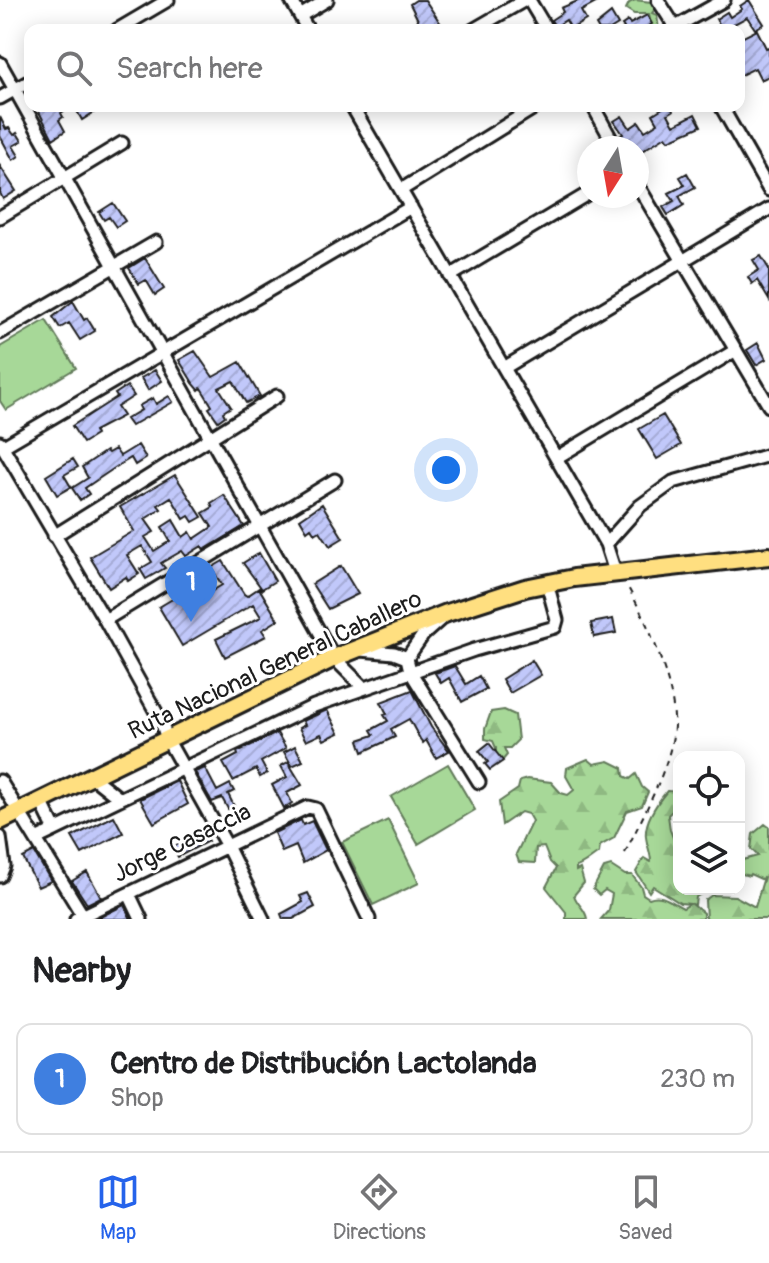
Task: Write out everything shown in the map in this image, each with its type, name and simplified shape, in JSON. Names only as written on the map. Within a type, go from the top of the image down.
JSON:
[{"type":"highway","name":"Ruta Nacional General Caballero","points":[[0,821],[334,658],[447,613],[574,578],[769,556]]},
{"type":"street","points":[[127,24],[168,0]]},
{"type":"street","points":[[291,0],[305,24]]},
{"type":"street","points":[[300,16],[327,0]]},
{"type":"street","points":[[484,24],[527,0],[543,24]]},
{"type":"street","points":[[658,0],[671,24]]},
{"type":"street","points":[[683,24],[724,0]]},
{"type":"street","points":[[0,63],[24,106]]},
{"type":"street","points":[[0,98],[24,85]]},
{"type":"street","points":[[28,112],[334,658],[364,688]]},
{"type":"street","points":[[356,112],[606,544],[618,574]]},
{"type":"street","points":[[401,190],[527,112]]},
{"type":"street","points":[[596,112],[609,136]]},
{"type":"street","points":[[724,112],[769,190]]},
{"type":"street","points":[[0,217],[122,143]]},
{"type":"street","points":[[450,276],[577,200]]},
{"type":"street","points":[[649,203],[769,406]]},
{"type":"street","points":[[263,919],[227,846],[167,739],[161,721],[1,444],[411,207]]},
{"type":"street","points":[[504,368],[769,209]]},
{"type":"street","points":[[0,333],[156,242]]},
{"type":"street","points":[[556,458],[736,350]]},
{"type":"street","points":[[54,536],[277,396]]},
{"type":"street","points":[[606,544],[640,506],[673,482],[769,455]]},
{"type":"street","points":[[105,620],[335,480]]},
{"type":"street","points":[[36,839],[314,706],[474,650],[555,627],[557,620],[547,583]]},
{"type":"street","points":[[447,613],[423,635],[407,658],[410,671],[479,782]]},
{"type":"street","points":[[353,650],[394,653],[407,658]]},
{"type":"street","points":[[91,776],[120,799]]},
{"type":"street","points":[[0,781],[79,917]]},
{"type":"street","points":[[41,801],[55,830]]},
{"type":"street","name":"Jorge Casaccia","points":[[79,917],[308,807],[316,809],[369,919]]},
{"type":"street","points":[[0,837],[4,866],[0,876]]},
{"type":"street","points":[[129,894],[141,919]]},
{"type":"path","points":[[618,574],[642,611],[673,699],[674,729],[660,779],[625,853]]},
{"type":"green space","points":[[635,0],[651,2],[655,9],[652,13],[657,15],[658,24],[651,24],[649,14],[634,14],[626,9]]},
{"type":"green space","points":[[46,320],[76,368],[6,410],[0,401],[0,347]]},
{"type":"green space","points":[[504,710],[515,715],[518,740],[510,748],[504,748],[507,755],[502,761],[496,756],[493,741],[485,739],[485,729],[491,712]]},
{"type":"green space","points":[[588,759],[594,764],[609,761],[623,768],[624,776],[630,779],[636,774],[648,792],[642,806],[627,811],[614,838],[600,846],[599,853],[576,867],[576,871],[580,869],[584,883],[574,895],[587,919],[566,919],[566,912],[546,887],[556,868],[544,847],[536,848],[535,863],[519,862],[516,854],[532,821],[528,814],[521,812],[502,825],[499,802],[518,789],[520,781],[527,779],[551,782],[561,793],[568,795],[574,790],[566,776],[567,768]]},
{"type":"green space","points":[[448,764],[475,810],[418,844],[391,797]]},
{"type":"green space","points":[[667,791],[673,792],[673,810],[668,815],[673,837],[673,895],[700,895],[695,905],[692,904],[703,913],[703,919],[601,919],[609,910],[612,894],[605,890],[599,895],[593,889],[604,868],[611,866],[625,875],[632,875],[643,894],[649,898],[662,897],[683,908],[690,904],[680,903],[653,886],[649,892],[636,872],[644,858],[651,862],[646,837],[647,825]]},
{"type":"green space","points":[[388,820],[419,883],[373,905],[342,842]]},
{"type":"green space","points":[[765,824],[769,827],[769,919],[706,919],[705,900],[712,895],[735,896],[755,907],[764,877],[745,875],[745,859],[758,856],[751,849],[753,834]]},
{"type":"building","points":[[425,0],[441,24],[420,24],[410,4]]},
{"type":"building","points":[[580,0],[601,0],[581,11],[586,20],[579,24],[568,24],[566,20],[553,24],[551,20],[563,12],[561,8]]},
{"type":"building","points":[[749,0],[764,24],[755,29],[747,17],[734,24],[719,24],[716,19],[727,12],[730,17],[742,9],[740,6]]},
{"type":"building","points":[[611,13],[617,24],[597,24]]},
{"type":"building","points":[[647,15],[652,24],[630,24]]},
{"type":"building","points":[[757,30],[766,48],[769,47],[769,76],[761,80],[755,68],[745,73],[745,36]]},
{"type":"building","points":[[39,112],[62,112],[63,117],[59,120],[65,131],[53,139]]},
{"type":"building","points":[[77,112],[95,112],[82,120]]},
{"type":"building","points":[[671,112],[668,114],[674,125],[695,114],[701,126],[669,140],[666,136],[649,147],[649,136],[619,136],[623,134],[614,121],[622,116],[630,128],[639,122],[645,131],[658,123],[653,114]]},
{"type":"building","points":[[0,117],[6,129],[9,128],[14,135],[17,133],[22,141],[13,146],[19,156],[13,160],[0,136]]},
{"type":"building","points":[[0,166],[16,191],[3,199],[0,193]]},
{"type":"building","points":[[687,173],[695,187],[679,196],[684,205],[668,215],[663,207],[674,201],[669,193],[685,185],[680,177]]},
{"type":"building","points":[[113,203],[125,221],[116,227],[109,217],[104,220],[99,212]]},
{"type":"building","points":[[761,256],[769,269],[769,300],[757,280],[752,284],[748,277],[759,270],[753,260]]},
{"type":"building","points":[[145,258],[164,289],[155,295],[146,280],[139,284],[129,268]]},
{"type":"building","points":[[73,301],[95,331],[80,340],[69,323],[60,328],[53,317]]},
{"type":"building","points":[[758,343],[766,359],[756,365],[747,350]]},
{"type":"building","points":[[195,351],[213,377],[240,362],[260,396],[246,403],[233,381],[219,388],[231,407],[223,412],[225,416],[218,421],[201,388],[199,390],[193,383],[179,360]]},
{"type":"building","points":[[155,370],[162,381],[148,390],[141,378]]},
{"type":"building","points":[[127,386],[134,396],[117,407],[123,416],[94,431],[96,435],[83,443],[72,426],[117,397],[115,394]]},
{"type":"building","points":[[169,396],[173,402],[131,426],[126,419],[153,398],[156,404]]},
{"type":"building","points":[[663,415],[681,445],[657,459],[639,429]]},
{"type":"building","points":[[138,445],[146,458],[135,465],[131,458],[116,467],[85,488],[89,494],[80,500],[72,488],[88,478],[82,467],[106,451],[115,449],[120,456]]},
{"type":"building","points":[[73,459],[78,467],[64,475],[71,487],[57,495],[46,476]]},
{"type":"building","points":[[175,475],[202,517],[193,522],[189,516],[184,519],[171,497],[158,505],[161,509],[145,519],[154,532],[145,537],[154,551],[170,541],[162,527],[173,520],[183,537],[190,532],[194,539],[212,527],[203,513],[224,495],[244,526],[204,550],[202,546],[186,556],[182,551],[161,563],[165,568],[146,579],[140,569],[152,562],[142,546],[127,555],[139,574],[128,581],[126,577],[109,588],[90,557],[134,531],[120,507]]},
{"type":"building","points":[[322,504],[343,538],[330,546],[320,531],[315,534],[311,528],[307,531],[300,519]]},
{"type":"building","points":[[259,553],[275,581],[262,589],[243,563]]},
{"type":"building","points":[[223,561],[244,594],[247,596],[259,588],[278,620],[262,630],[266,636],[225,657],[216,639],[261,617],[253,604],[182,646],[159,607],[186,591],[189,596],[203,588],[207,594],[222,585],[211,568]]},
{"type":"building","points":[[341,566],[358,594],[328,609],[312,584]]},
{"type":"building","points":[[613,619],[616,633],[594,637],[591,623]]},
{"type":"building","points":[[532,660],[541,675],[510,693],[502,679]]},
{"type":"building","points":[[455,666],[466,684],[479,676],[486,689],[462,702],[449,678],[441,683],[435,673]]},
{"type":"building","points":[[412,690],[431,727],[449,751],[436,758],[409,719],[391,729],[395,737],[363,752],[359,740],[374,735],[371,730],[388,721],[381,702]]},
{"type":"building","points":[[327,710],[339,733],[324,740],[321,734],[306,741],[299,728],[305,725],[303,721]]},
{"type":"building","points":[[277,733],[286,748],[261,762],[267,773],[260,777],[256,769],[233,781],[223,763],[238,755],[237,752]]},
{"type":"building","points":[[489,743],[503,761],[490,770],[479,751]]},
{"type":"building","points":[[295,746],[303,761],[292,766],[284,752]]},
{"type":"building","points":[[288,762],[302,785],[287,793],[292,803],[284,808],[272,785],[287,777],[281,766]]},
{"type":"building","points":[[205,768],[217,791],[230,784],[234,791],[228,794],[234,806],[228,809],[222,798],[212,802],[195,772]]},
{"type":"building","points":[[177,781],[188,804],[154,823],[140,799]]},
{"type":"building","points":[[114,816],[123,833],[82,854],[72,837]]},
{"type":"building","points":[[301,820],[303,825],[312,821],[326,850],[303,863],[296,846],[282,852],[274,833]]},
{"type":"building","points":[[202,831],[208,841],[178,857],[173,847]]},
{"type":"building","points":[[34,852],[51,881],[38,887],[23,858]]},
{"type":"building","points":[[87,872],[101,897],[87,904],[72,881]]},
{"type":"building","points":[[308,893],[315,907],[293,919],[283,919],[281,914],[303,902],[300,896]]},
{"type":"building","points":[[124,905],[131,919],[98,919],[98,918]]},
{"type":"place","name":"Centro de Distribución Lactolanda","points":[[191,622]]}]
